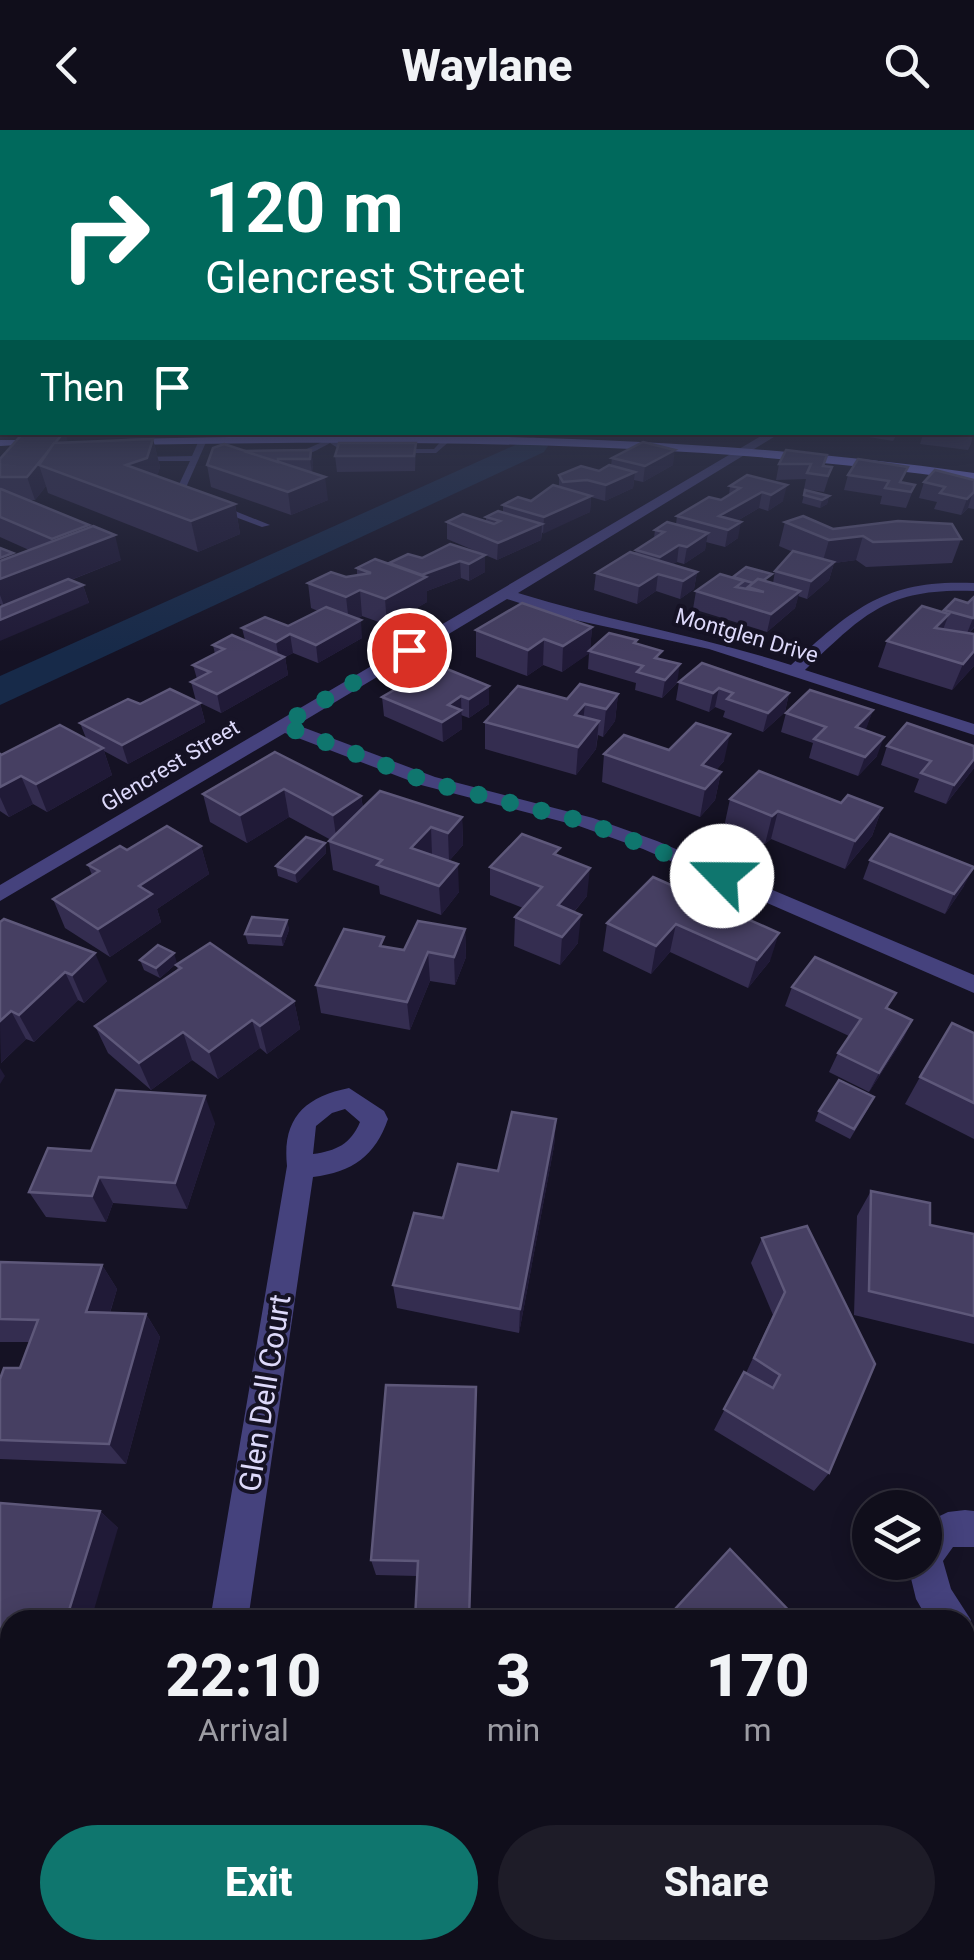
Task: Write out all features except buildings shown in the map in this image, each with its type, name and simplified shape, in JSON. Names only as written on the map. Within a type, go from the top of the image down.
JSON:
[{"type":"street","name":"Glencrest Street","points":[[0,894],[692,482]]},
{"type":"street","points":[[794,670],[870,601],[927,586],[974,587]]},
{"type":"street","name":"Montglen Drive","points":[[504,593],[794,670],[974,730]]},
{"type":"street","points":[[282,725],[428,782],[586,822],[650,845],[974,985]]},
{"type":"street","name":"Glen Dell Court","points":[[231,1610],[301,1166]]},
{"type":"street","points":[[942,1532],[974,1529]]},
{"type":"street","points":[[930,1580],[934,1599],[943,1610]]},
{"type":"lane","points":[[182,482],[179,493],[265,524]]},
{"type":"waterway","points":[[0,692],[454,482]]},
{"type":"route","points":[[409,650],[282,725],[428,782],[586,822],[722,876]]}]
